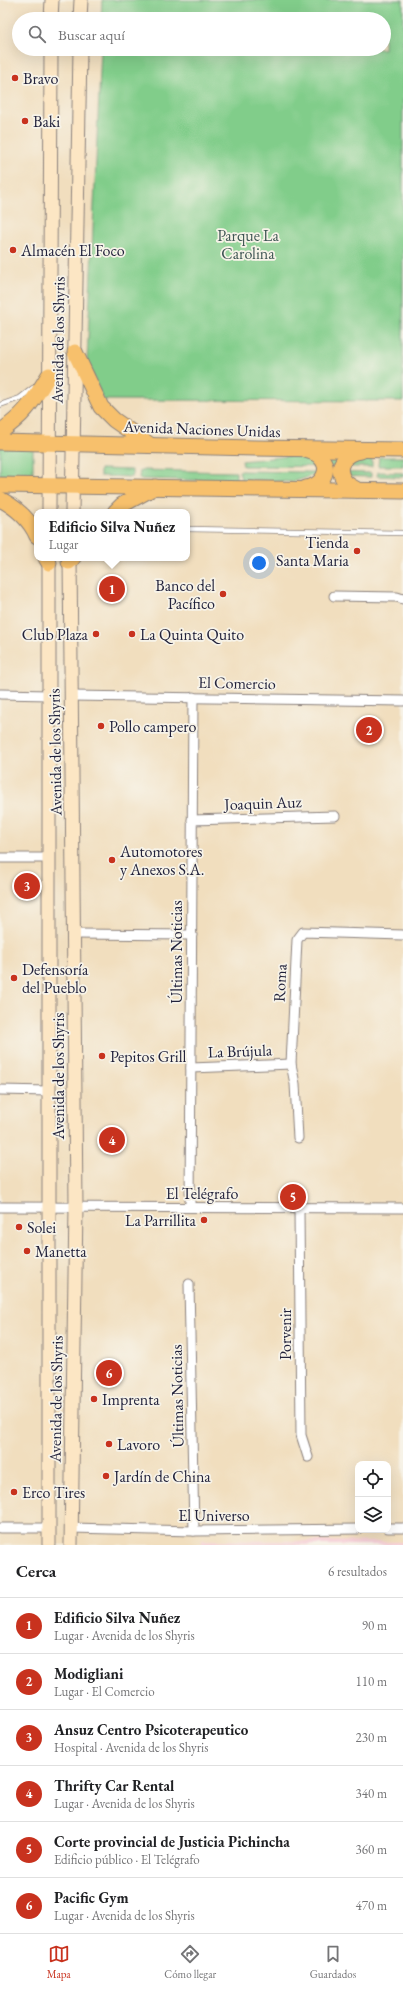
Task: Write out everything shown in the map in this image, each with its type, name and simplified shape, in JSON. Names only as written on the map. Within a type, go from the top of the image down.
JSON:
[{"type":"main road","points":[[51,12],[52,0]]},
{"type":"main road","points":[[80,12],[81,0]]},
{"type":"main road","name":"Avenida de los Shyris","points":[[49,509],[51,56]]},
{"type":"main road","name":"Avenida de los Shyris","points":[[72,509],[80,56]]},
{"type":"main road","points":[[75,352],[101,407],[114,420],[150,445]]},
{"type":"main road","points":[[0,432],[18,419],[27,410],[49,373]]},
{"type":"main road","name":"Avenida Naciones Unidas","points":[[0,442],[403,450]]},
{"type":"main road","points":[[295,489],[314,487],[320,483],[325,473],[320,456],[301,449]]},
{"type":"main road","points":[[357,490],[345,481],[341,474],[342,462],[349,454],[380,450]]},
{"type":"main road","points":[[0,485],[403,491]]},
{"type":"main road","points":[[118,509],[122,505],[155,487]]},
{"type":"main road","points":[[0,499],[14,506],[34,530]]},
{"type":"main road","name":"Avenida de los Shyris","points":[[48,561],[49,1545]]},
{"type":"main road","name":"Avenida de los Shyris","points":[[70,561],[75,934],[76,1207],[71,1545]]},
{"type":"street","points":[[334,596],[397,597],[403,600]]},
{"type":"street","points":[[0,694],[49,695]]},
{"type":"street","name":"El Comercio","points":[[71,696],[403,701]]},
{"type":"street","name":"Últimas Noticias","points":[[190,1207],[193,697]]},
{"type":"street","name":"Joaquin Auz","points":[[192,820],[335,816]]},
{"type":"street","points":[[0,858],[49,858]]},
{"type":"street","name":"Roma","points":[[298,1138],[295,1084],[291,1064],[297,940],[299,936],[303,932],[403,935]]},
{"type":"street","points":[[75,934],[192,935]]},
{"type":"street","name":"La Brújula","points":[[191,1068],[291,1064]]},
{"type":"street","points":[[0,1090],[49,1091]]},
{"type":"street","name":"El Telégrafo","points":[[0,1207],[190,1207],[299,1209],[403,1208]]},
{"type":"street","name":"Porvenir","points":[[299,1209],[301,1435],[308,1457]]},
{"type":"street","name":"Últimas Noticias","points":[[189,1284],[194,1530]]},
{"type":"street","points":[[0,1528],[49,1528]]},
{"type":"street","name":"El Universo","points":[[71,1528],[194,1530],[355,1529]]},
{"type":"street","points":[[391,1528],[403,1528]]},
{"type":"lane","points":[[0,404],[10,402],[30,391],[49,373]]},
{"type":"lane","points":[[190,529],[403,533]]},
{"type":"shaded area","points":[[201,1540],[403,1542],[403,1545],[201,1545]]},
{"type":"green space","name":"Parque La Carolina","points":[[102,0],[403,0],[403,401],[103,400],[87,361],[101,56],[391,56],[391,12],[101,12]]},
{"type":"green space","points":[[0,447],[33,447],[33,475],[0,475]]},
{"type":"green space","points":[[290,456],[372,458],[372,467],[243,466],[242,461]]},
{"type":"green space","points":[[379,457],[403,457],[403,466],[378,466]]},
{"type":"green space","points":[[100,469],[132,470],[132,477],[100,476]]},
{"type":"green space","points":[[140,470],[236,472],[236,481],[139,479]]},
{"type":"green space","points":[[239,471],[371,473],[371,477],[314,475],[293,482],[241,479]]},
{"type":"green space","points":[[378,472],[403,473],[403,477],[377,476]]},
{"type":"place","name":"Bravo","points":[[15,78]]},
{"type":"place","name":"Baki","points":[[25,121]]},
{"type":"place","name":"Almacén El Foco","points":[[13,250]]},
{"type":"place","name":"Tienda Santa Maria","points":[[357,551]]},
{"type":"place","name":"Edificio Silva Nuñez","points":[[112,589]]},
{"type":"place","name":"Banco del Pacífico","points":[[223,594]]},
{"type":"place","name":"Club Plaza","points":[[96,634]]},
{"type":"place","name":"La Quinta Quito","points":[[132,634]]},
{"type":"place","name":"Pollo campero","points":[[101,726]]},
{"type":"place","name":"Modigliani","points":[[369,730]]},
{"type":"place","name":"Automotores y Anexos S.A.","points":[[112,860]]},
{"type":"place","name":"Ansuz Centro Psicoterapeutico","points":[[27,886]]},
{"type":"place","name":"Defensoría del Pueblo","points":[[14,978]]},
{"type":"place","name":"Pepitos Grill","points":[[102,1056]]},
{"type":"place","name":"Thrifty Car Rental","points":[[112,1140]]},
{"type":"place","name":"Corte provincial de Justicia Pichincha","points":[[293,1197]]},
{"type":"place","name":"La Parrillita","points":[[204,1220]]},
{"type":"place","name":"Solei","points":[[19,1227]]},
{"type":"place","name":"Manetta","points":[[27,1251]]},
{"type":"place","name":"Pacific Gym","points":[[109,1373]]},
{"type":"place","name":"Imprenta","points":[[94,1399]]},
{"type":"place","name":"Lavoro","points":[[109,1444]]},
{"type":"place","name":"Jardín de China","points":[[106,1476]]},
{"type":"place","name":"Erco Tires","points":[[14,1492]]}]
